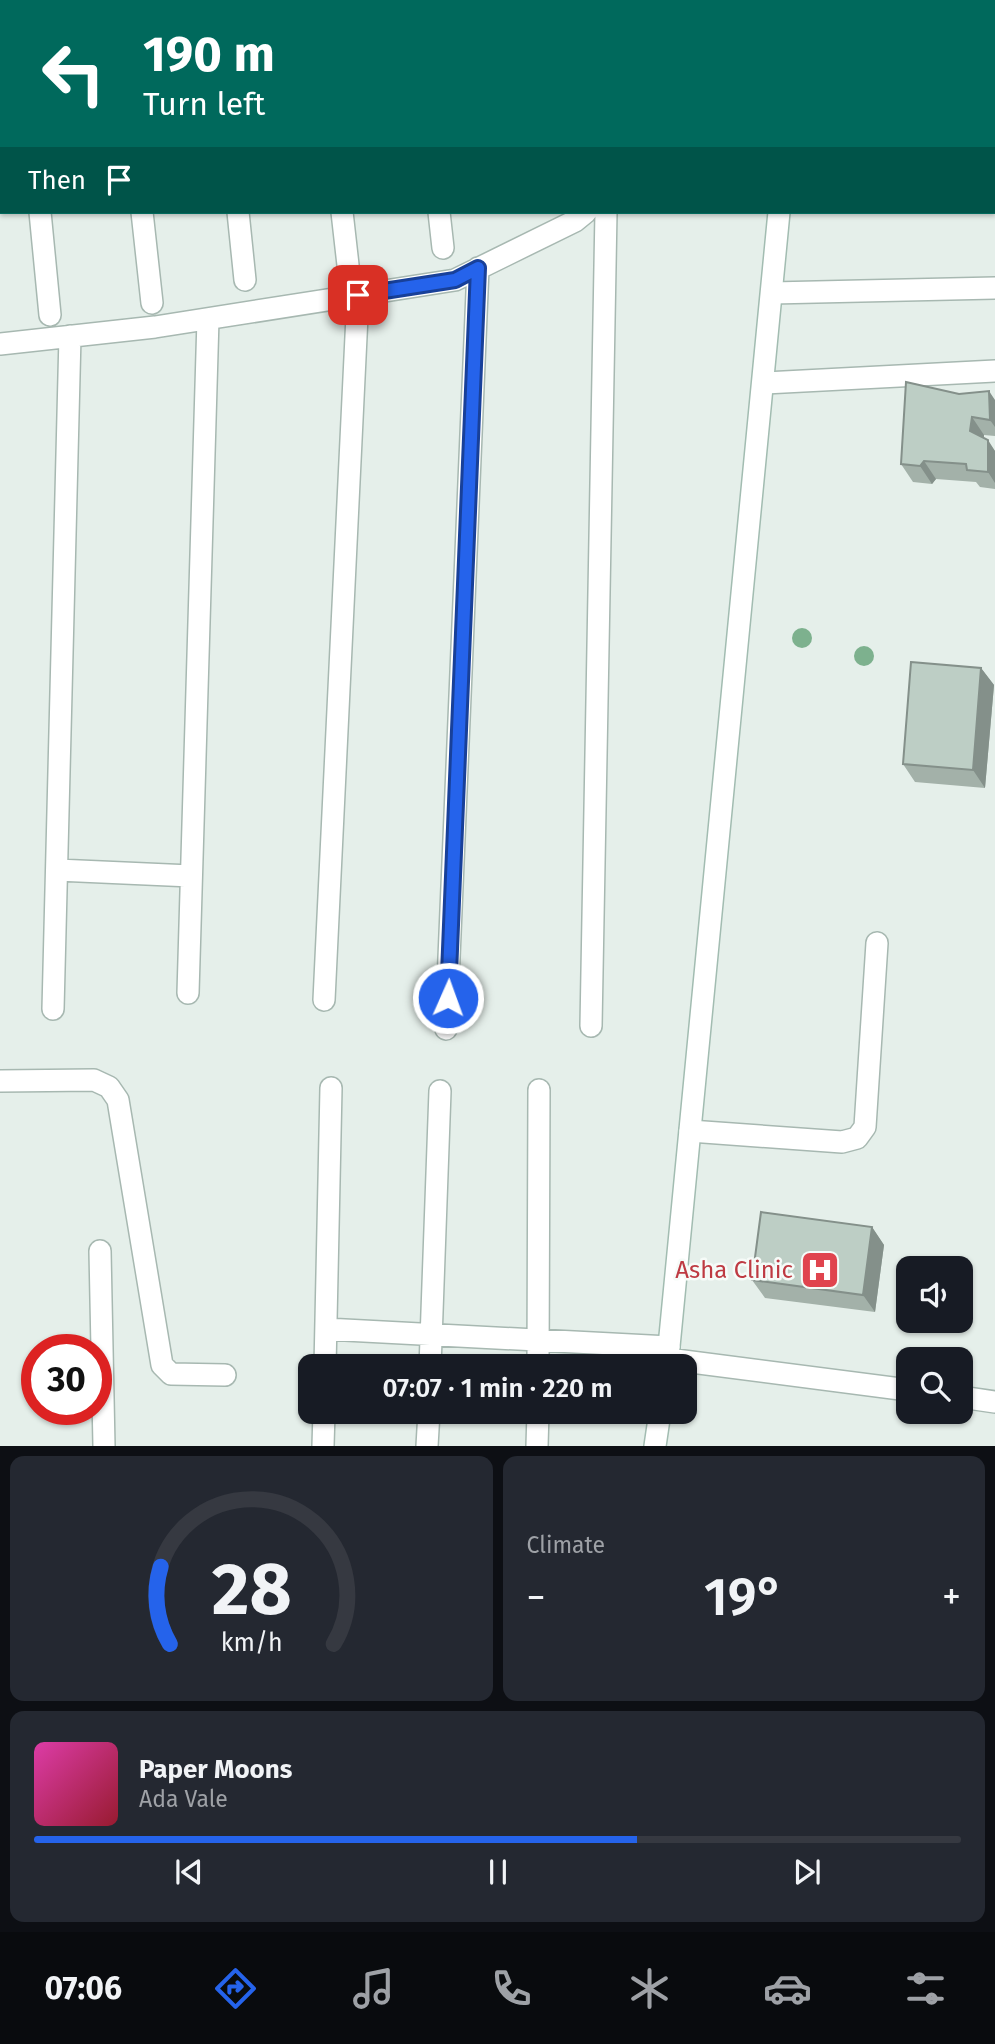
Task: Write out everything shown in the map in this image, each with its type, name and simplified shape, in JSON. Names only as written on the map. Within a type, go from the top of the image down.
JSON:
[{"type":"street","points":[[40,214],[50,315]]},
{"type":"street","points":[[142,214],[152,303]]},
{"type":"street","points":[[238,214],[245,280]]},
{"type":"street","points":[[342,214],[348,265]]},
{"type":"street","points":[[439,214],[443,248]]},
{"type":"street","points":[[0,344],[208,319],[455,280],[575,221],[584,214]]},
{"type":"street","points":[[591,1026],[606,214]]},
{"type":"street","points":[[668,1354],[765,383],[779,214]]},
{"type":"street","points":[[446,1029],[478,268]]},
{"type":"street","points":[[772,293],[995,288]]},
{"type":"street","points":[[324,1000],[358,295]]},
{"type":"street","points":[[188,993],[208,319]]},
{"type":"street","points":[[53,1009],[70,336]]},
{"type":"street","points":[[765,383],[995,371]]},
{"type":"street","points":[[57,870],[191,876]]},
{"type":"street","points":[[690,1131],[842,1142],[857,1138],[865,1127],[877,943]]},
{"type":"street","points":[[0,1081],[94,1080],[109,1087],[118,1100],[162,1365],[172,1374],[225,1376]]},
{"type":"street","points":[[325,1354],[331,1088]]},
{"type":"street","points":[[538,1354],[539,1090]]},
{"type":"street","points":[[430,1354],[440,1091]]},
{"type":"street","points":[[100,1251],[104,1446]]},
{"type":"street","points":[[326,1329],[538,1340],[639,1354]]},
{"type":"street","points":[[697,1362],[896,1388]]},
{"type":"street","points":[[973,1399],[995,1402]]},
{"type":"street","points":[[323,1446],[324,1424]]},
{"type":"street","points":[[427,1446],[428,1424]]},
{"type":"street","points":[[537,1446],[538,1424]]},
{"type":"street","points":[[655,1446],[658,1424]]},
{"type":"building","points":[[906,382],[959,394],[989,391],[990,420],[972,417],[970,431],[988,440],[988,472],[967,470],[966,464],[924,461],[920,466],[901,464]]},
{"type":"building","points":[[911,662],[981,668],[973,770],[903,764]]},
{"type":"building","points":[[761,1212],[872,1227],[863,1295],[752,1280]]},
{"type":"place","name":"Asha Clinic","points":[[820,1270]]},
{"type":"route","points":[[358,295],[455,280],[478,268],[448,998]]}]
